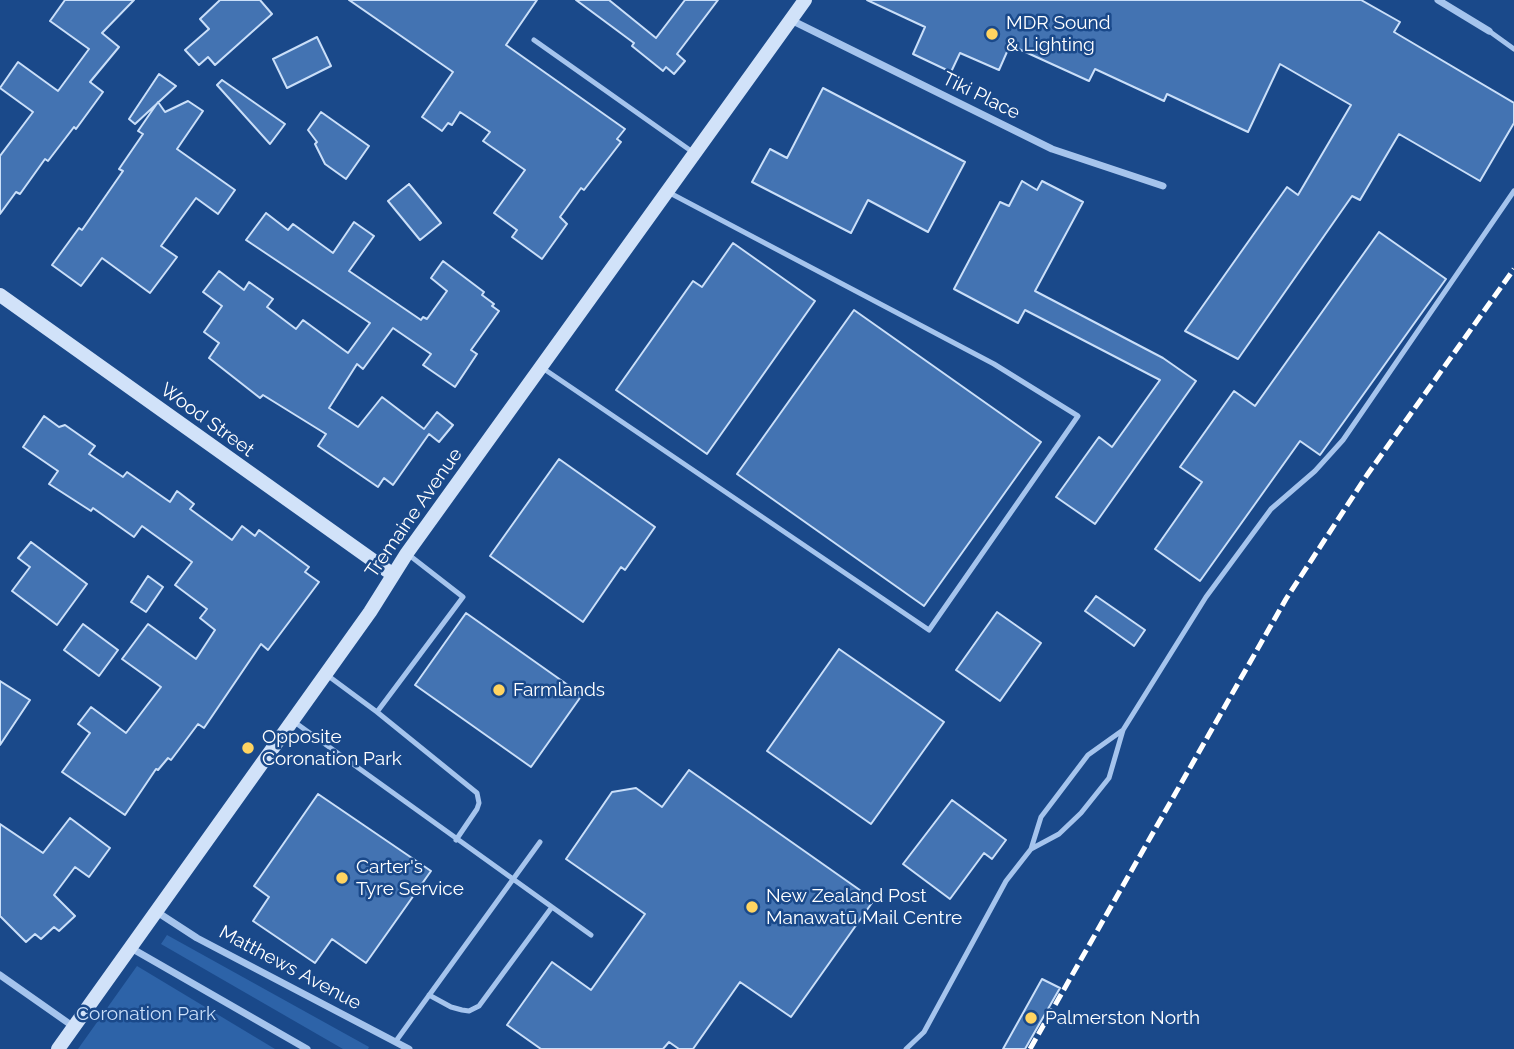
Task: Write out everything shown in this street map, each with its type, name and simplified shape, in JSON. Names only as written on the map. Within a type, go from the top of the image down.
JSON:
[{"type":"main road","name":"Tremaine Avenue","points":[[58,1049],[370,612],[392,574],[805,0]]},
{"type":"main road","name":"Wood Street","points":[[0,295],[392,574]]},
{"type":"street","points":[[1438,0],[1489,31]]},
{"type":"street","name":"Tiki Place","points":[[792,20],[1052,149],[1163,186]]},
{"type":"street","name":"Matthews Avenue","points":[[157,912],[198,938],[409,1049]]},
{"type":"street","points":[[131,948],[307,1049]]},
{"type":"street","points":[[0,975],[74,1027]]},
{"type":"lane","points":[[1489,31],[1514,49]]},
{"type":"lane","points":[[534,40],[695,154]]},
{"type":"lane","points":[[1031,849],[1059,834],[1082,813],[1109,778],[1123,730],[1206,597],[1270,509],[1315,471],[1343,440],[1514,191]]},
{"type":"lane","points":[[541,367],[929,630],[1078,416],[994,363],[668,192]]},
{"type":"lane","points":[[377,712],[463,597],[407,553]]},
{"type":"lane","points":[[325,674],[474,789],[479,797],[477,808],[456,840]]},
{"type":"lane","points":[[293,721],[591,936]]},
{"type":"lane","points":[[905,1049],[924,1032],[1006,881],[1031,849],[1041,817],[1088,755],[1123,730]]},
{"type":"lane","points":[[396,1041],[540,842]]},
{"type":"lane","points":[[429,995],[462,1010],[479,1006],[552,907]]},
{"type":"green space","points":[[167,935],[369,1047],[368,1049],[343,1049],[161,944]]},
{"type":"green space","name":"Coronation Park","points":[[137,966],[275,1049],[78,1049]]},
{"type":"building","points":[[65,0],[134,0],[102,33],[119,47],[90,82],[103,92],[76,129],[74,127],[48,161],[45,159],[20,194],[16,192],[0,214],[0,156],[33,112],[0,88],[18,62],[58,91],[89,49],[50,21]]},
{"type":"building","points":[[220,0],[260,0],[272,14],[215,65],[208,57],[199,65],[185,50],[209,29],[200,19]]},
{"type":"building","points":[[349,0],[537,0],[506,45],[625,129],[617,139],[621,142],[560,217],[567,224],[542,259],[512,237],[517,230],[494,213],[525,170],[483,141],[490,132],[460,112],[452,125],[448,123],[442,131],[422,117],[453,72]]},
{"type":"building","points":[[576,0],[609,0],[656,38],[685,0],[718,0],[677,54],[685,61],[674,74],[666,67],[663,71],[632,46],[634,43]]},
{"type":"building","points":[[867,0],[1361,0],[1400,22],[1394,32],[1514,103],[1514,123],[1480,181],[1399,134],[1360,200],[1352,196],[1238,359],[1185,331],[1287,187],[1298,195],[1351,105],[1280,64],[1248,132],[1167,94],[1164,101],[1095,69],[1089,81],[1010,45],[999,70],[960,53],[951,72],[913,54],[925,27]]},
{"type":"building","points":[[317,37],[331,66],[287,88],[273,59]]},
{"type":"building","points":[[159,74],[176,86],[135,124],[129,119]]},
{"type":"building","points":[[222,80],[285,124],[270,144],[217,85]]},
{"type":"building","points":[[823,88],[965,162],[928,232],[868,200],[851,233],[752,182],[770,149],[787,158]]},
{"type":"building","points":[[188,101],[203,111],[177,149],[235,190],[218,214],[196,198],[161,246],[177,257],[150,293],[102,258],[81,286],[52,265],[79,228],[82,230],[123,171],[119,169],[143,134],[138,131],[158,102],[165,112]]},
{"type":"building","points":[[321,112],[369,146],[346,179],[325,164],[315,144],[317,142],[308,130]]},
{"type":"building","points":[[1022,181],[1037,190],[1042,181],[1083,202],[1035,291],[1163,358],[1196,381],[1095,524],[1056,497],[1099,437],[1112,447],[1160,380],[1025,310],[1018,323],[954,289],[1000,202],[1009,206]]},
{"type":"building","points":[[409,184],[441,223],[420,240],[388,201]]},
{"type":"building","points":[[266,213],[288,230],[293,224],[333,253],[354,222],[374,236],[349,271],[421,320],[423,317],[427,319],[447,291],[431,278],[443,261],[484,292],[482,295],[499,311],[471,350],[477,354],[455,387],[423,365],[431,354],[393,328],[363,369],[357,364],[329,408],[358,427],[382,397],[424,429],[437,412],[453,425],[439,442],[429,434],[393,485],[384,478],[378,487],[318,446],[326,434],[263,395],[260,398],[209,358],[219,343],[204,332],[222,306],[203,292],[219,271],[244,290],[249,282],[273,299],[267,307],[296,329],[303,320],[348,353],[370,323],[246,240]]},
{"type":"building","points":[[1379,232],[1446,279],[1320,455],[1300,441],[1200,581],[1155,549],[1202,482],[1180,467],[1234,391],[1255,406]]},
{"type":"building","points":[[733,243],[815,301],[707,454],[616,390],[693,281],[702,287]]},
{"type":"building","points":[[854,310],[1041,442],[924,606],[737,474]]},
{"type":"building","points":[[44,416],[59,427],[65,425],[95,446],[89,454],[123,477],[127,472],[170,502],[177,491],[194,504],[190,509],[232,540],[242,526],[255,536],[259,530],[309,567],[305,572],[319,582],[268,650],[261,644],[204,728],[198,724],[171,760],[168,758],[156,769],[125,815],[62,772],[90,733],[78,724],[91,707],[126,733],[161,687],[122,659],[148,624],[196,659],[215,630],[200,618],[207,609],[175,585],[192,562],[142,526],[134,537],[93,508],[91,511],[49,484],[58,471],[23,447]]},
{"type":"building","points":[[559,459],[655,527],[625,570],[621,567],[583,622],[490,556]]},
{"type":"building","points":[[31,542],[87,584],[57,625],[12,591],[30,567],[18,558]]},
{"type":"building","points":[[148,576],[163,587],[146,612],[131,602]]},
{"type":"building","points":[[1096,596],[1145,630],[1134,646],[1085,611]]},
{"type":"building","points":[[997,612],[1041,643],[1000,701],[956,670]]},
{"type":"building","name":"Farmlands","points":[[466,613],[582,695],[531,767],[415,685]]},
{"type":"building","points":[[83,624],[118,650],[99,676],[64,650]]},
{"type":"building","points":[[839,649],[944,722],[871,824],[767,751]]},
{"type":"building","points":[[0,681],[30,700],[0,745]]},
{"type":"building","name":"New Zealand Post Manawatū Mail Centre","points":[[689,770],[874,900],[791,1017],[740,982],[693,1049],[679,1049],[669,1042],[663,1049],[541,1049],[507,1025],[552,962],[591,990],[645,914],[566,859],[612,792],[636,788],[662,807]]},
{"type":"building","name":"Carter's Tyre Service","points":[[318,794],[431,871],[366,963],[332,939],[315,963],[253,921],[269,897],[254,886]]},
{"type":"building","points":[[952,800],[1006,840],[992,859],[984,853],[950,899],[903,864]]},
{"type":"building","points":[[70,818],[110,848],[89,877],[75,867],[54,895],[75,916],[59,931],[54,927],[41,939],[35,934],[26,942],[0,916],[0,824],[43,853]]},
{"type":"building","name":"Palmerston North","points":[[1042,979],[1060,988],[1025,1049],[1003,1049]]},
{"type":"railway","points":[[1030,1049],[1286,599],[1367,475],[1514,269]]},
{"type":"place","name":"MDR Sound & Lighting","points":[[992,34]]},
{"type":"place","name":"Farmlands","points":[[499,690]]},
{"type":"place","name":"Opposite Coronation Park","points":[[248,748]]},
{"type":"place","name":"Carter's Tyre Service","points":[[342,878]]},
{"type":"place","name":"New Zealand Post Manawatū Mail Centre","points":[[752,907]]},
{"type":"place","name":"Palmerston North","points":[[1031,1018]]}]
